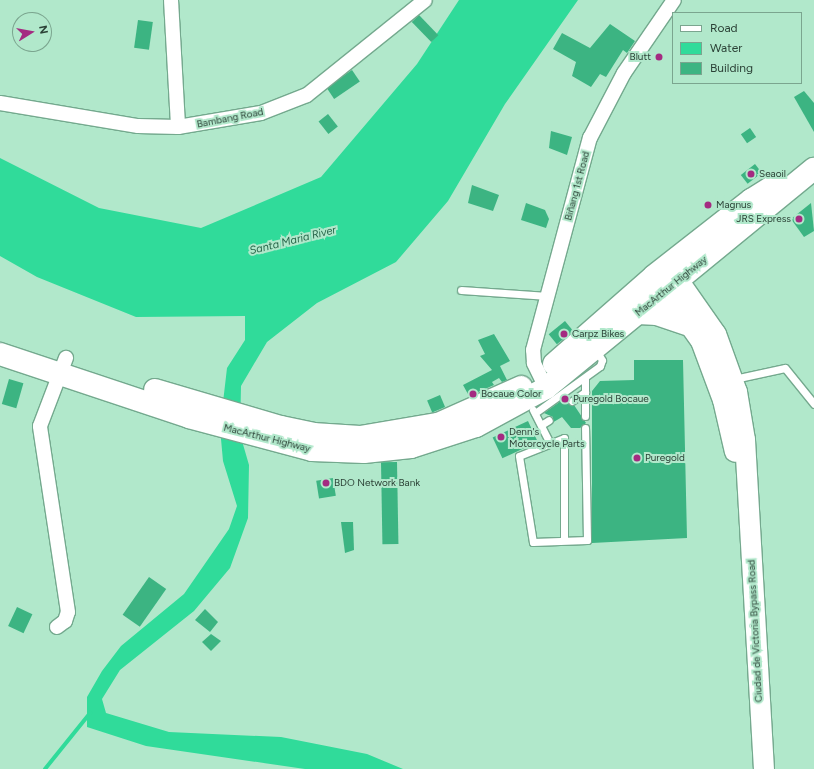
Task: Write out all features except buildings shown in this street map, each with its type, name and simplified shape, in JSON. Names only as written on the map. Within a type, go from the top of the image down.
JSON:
[{"type":"highway","name":"MacArthur Highway","points":[[0,339],[63,365],[191,410],[279,434],[312,450],[364,452],[411,447],[476,426],[527,400],[543,382],[814,154]]},
{"type":"highway","name":"MacArthur Highway","points":[[590,342],[638,313],[667,278],[814,169]]},
{"type":"highway","points":[[638,313],[657,314],[690,326]]},
{"type":"highway","name":"MacArthur Highway","points":[[0,354],[63,365]]},
{"type":"main road","name":"Ciudad de Victoria Bypass Road","points":[[667,278],[690,326],[701,341],[723,400],[748,492]]},
{"type":"main road","name":"Ciudad de Victoria Bypass Road","points":[[667,278],[716,334],[732,380],[745,440],[764,769]]},
{"type":"street","points":[[171,0],[178,127]]},
{"type":"street","name":"Bambang Road","points":[[0,103],[138,126],[178,127],[261,113],[307,95],[425,0]]},
{"type":"street","name":"Biñang 1st Road","points":[[543,382],[533,350],[597,121],[674,0]]},
{"type":"street","points":[[57,627],[65,621],[68,612],[40,426],[63,365]]},
{"type":"lane","points":[[461,290],[548,296]]},
{"type":"lane","points":[[550,444],[527,400],[585,378],[600,366],[602,360],[590,342]]},
{"type":"lane","points":[[732,380],[785,368],[814,404]]},
{"type":"lane","points":[[585,378],[585,416]]},
{"type":"lane","points":[[572,402],[585,392]]},
{"type":"lane","points":[[541,425],[549,420]]},
{"type":"lane","points":[[564,540],[564,438],[519,456],[534,542],[587,540],[585,428]]},
{"type":"water","name":"Santa Maria River","points":[[459,0],[578,0],[505,104],[448,201],[396,262],[317,303],[267,342],[241,386],[240,434],[249,465],[248,518],[230,568],[194,611],[120,670],[102,699],[106,713],[169,732],[281,737],[367,754],[403,769],[305,769],[146,746],[87,727],[87,697],[102,671],[121,646],[184,594],[229,529],[237,506],[223,461],[220,428],[227,368],[245,340],[245,316],[136,317],[37,277],[0,256],[0,158],[99,208],[201,228],[321,177],[417,64]]},
{"type":"waterway","points":[[45,769],[90,713]]},
{"type":"place","name":"Blutt","points":[[659,57]]},
{"type":"place","name":"Seaoil","points":[[751,174]]},
{"type":"place","name":"Magnus","points":[[708,205]]},
{"type":"place","name":"JRS Express","points":[[799,219]]},
{"type":"place","name":"Carpz Bikes","points":[[564,334]]},
{"type":"place","name":"Bocaue Color","points":[[473,394]]},
{"type":"place","name":"Puregold Bocaue","points":[[565,399]]},
{"type":"place","name":"Denn's Motorcycle Parts","points":[[501,437]]},
{"type":"place","name":"Puregold","points":[[637,458]]},
{"type":"place","name":"BDO Network Bank","points":[[326,483]]}]
